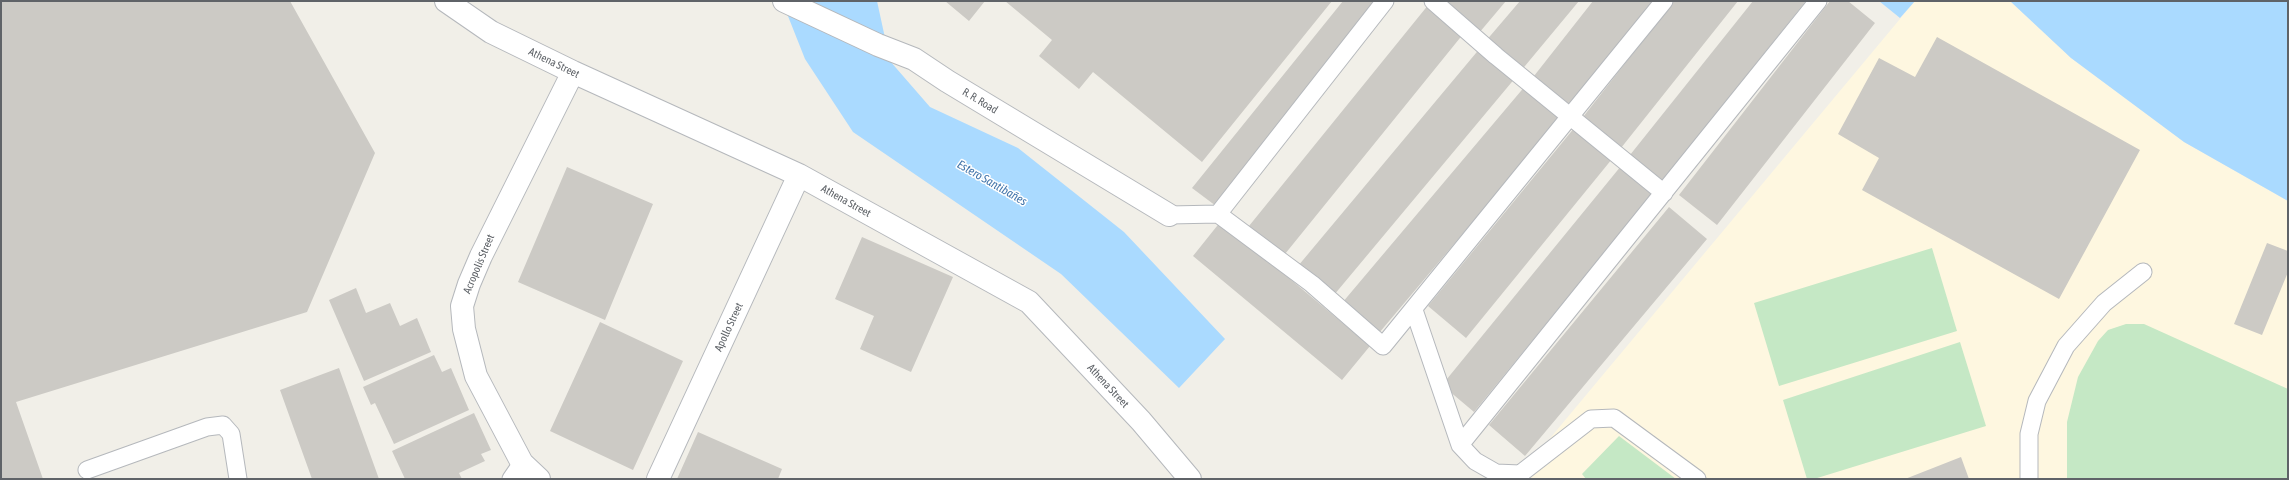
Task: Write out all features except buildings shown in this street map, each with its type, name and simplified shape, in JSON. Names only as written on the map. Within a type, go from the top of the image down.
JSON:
[{"type":"street","name":"Athena Street","points":[[446,1],[491,32],[573,72],[799,175],[1029,302],[1141,421],[1190,479]]},
{"type":"street","name":"R. R. Road","points":[[784,1],[849,32],[914,59],[947,81],[1169,215]]},
{"type":"street","name":"Acropolis Street","points":[[539,479],[517,471],[476,376],[464,329],[462,306],[468,284],[481,256],[573,72]]},
{"type":"street","name":"Apollo Street","points":[[658,479],[799,175]]},
{"type":"lane","points":[[1218,214],[1385,1]]},
{"type":"lane","points":[[1432,1],[1496,56],[1664,193]]},
{"type":"lane","points":[[1169,215],[1218,214],[1314,282],[1383,346],[1414,310],[1664,1]]},
{"type":"lane","points":[[1460,445],[1818,1]]},
{"type":"lane","points":[[2029,479],[2029,434],[2037,401],[2066,346],[2104,303],[2143,272]]},
{"type":"lane","points":[[1414,310],[1460,445],[1475,461],[1496,473],[1520,474],[1591,419],[1614,418],[1697,479]]},
{"type":"lane","points":[[87,470],[207,427],[223,425],[231,434],[238,479]]},
{"type":"shaded area","points":[[1915,1],[2010,1],[2071,58],[2184,142],[2288,201],[2288,479],[1516,479]]},
{"type":"green space","points":[[1932,248],[1957,331],[1779,386],[1754,303]]},
{"type":"green space","points":[[2126,324],[2144,324],[2288,389],[2288,479],[2067,479],[2067,422],[2078,377],[2098,341],[2108,330]]},
{"type":"green space","points":[[1960,342],[1986,426],[1814,479],[1807,479],[1783,400]]},
{"type":"green space","points":[[1619,436],[1676,479],[1586,479],[1582,474]]},
{"type":"water","name":"Estero Santibañes","points":[[782,1],[877,1],[890,61],[930,107],[1018,148],[1124,232],[1225,339],[1179,388],[1061,274],[853,132],[805,59]]},
{"type":"water","points":[[1879,1],[1915,1],[1900,18]]},
{"type":"water","points":[[2010,1],[2288,1],[2288,201],[2184,142],[2071,58]]}]
